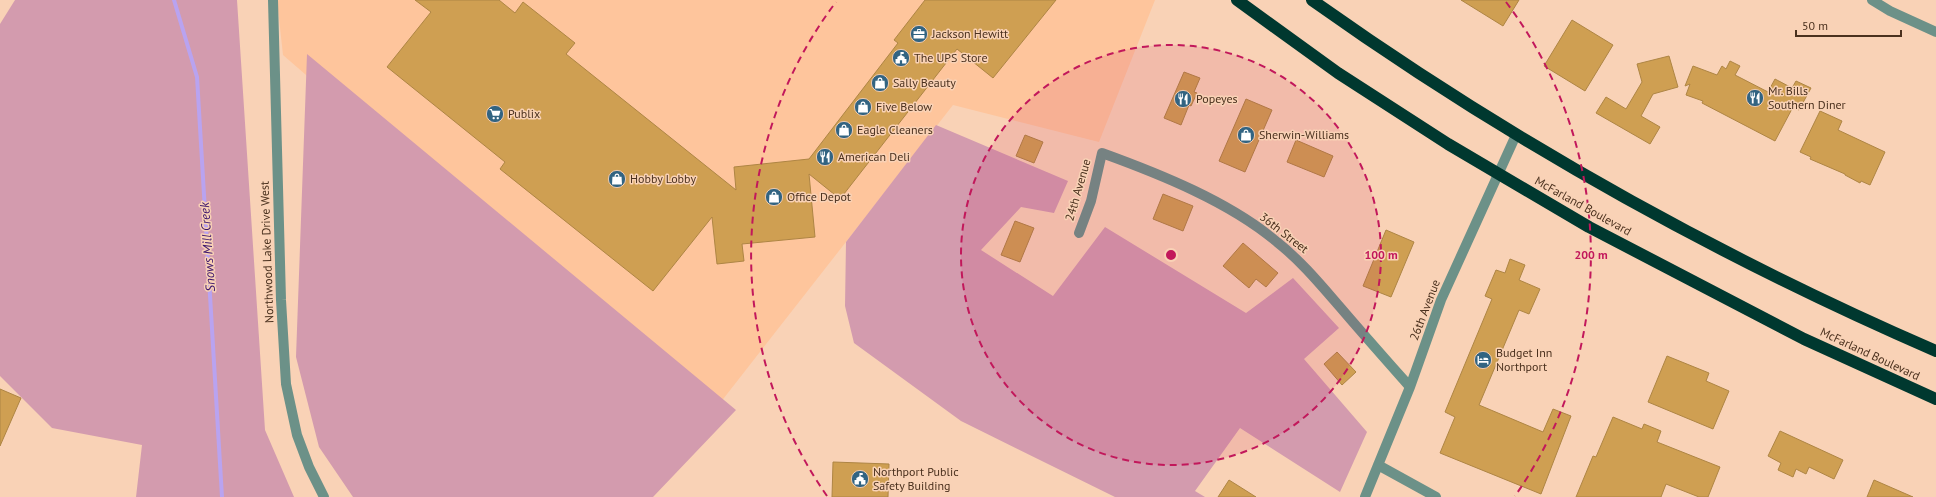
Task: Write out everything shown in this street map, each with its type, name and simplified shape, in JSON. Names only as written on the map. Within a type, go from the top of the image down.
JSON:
[{"type":"highway","name":"McFarland Boulevard","points":[[1237,0],[1338,73],[1448,144],[1589,227],[1715,294],[1804,339],[1936,400]]},
{"type":"highway","points":[[1312,0],[1397,58],[1516,135],[1708,242],[1799,288],[1936,350]]},
{"type":"street","name":"Northwood Lake Drive West","points":[[273,0],[280,292],[286,384],[297,435],[309,467],[324,497]]},
{"type":"street","points":[[1872,0],[1890,11],[1936,32]]},
{"type":"street","name":"26th Avenue","points":[[1365,497],[1410,387],[1441,300],[1516,135]]},
{"type":"street","name":"24th Avenue","points":[[1079,233],[1091,201],[1102,153]]},
{"type":"street","name":"36th Street","points":[[1102,153],[1152,172],[1187,188],[1243,218],[1276,241],[1302,263],[1410,387]]},
{"type":"street","points":[[1378,466],[1436,497]]},
{"type":"shaded area","points":[[15,0],[237,0],[265,430],[294,497],[136,497],[142,445],[52,428],[0,376],[0,24]]},
{"type":"shaded area","points":[[277,0],[1155,0],[1099,142],[953,105],[706,421],[283,55]]},
{"type":"shaded area","points":[[307,54],[736,410],[653,497],[353,497],[319,447],[296,357]]},
{"type":"shaded area","points":[[936,125],[1068,181],[1054,213],[1021,207],[981,250],[1053,296],[1105,227],[1246,313],[1293,278],[1339,328],[1304,359],[1367,432],[1340,492],[1240,428],[1195,491],[1205,497],[1115,497],[961,421],[854,343],[845,306],[846,242]]},
{"type":"building","points":[[415,0],[499,0],[515,13],[523,2],[575,43],[566,54],[736,190],[734,167],[809,159],[898,43],[894,40],[925,0],[1056,0],[993,78],[957,49],[840,199],[809,174],[815,237],[742,244],[744,261],[717,264],[712,217],[653,291],[500,169],[505,162],[387,67],[431,12]]},
{"type":"building","points":[[1461,0],[1519,0],[1503,26]]},
{"type":"building","points":[[1572,20],[1613,45],[1585,91],[1544,66]]},
{"type":"building","points":[[1669,56],[1678,87],[1653,94],[1641,116],[1660,127],[1650,144],[1596,113],[1606,97],[1626,109],[1642,82],[1637,64]]},
{"type":"building","name":"Mr. Bills Southern Diner","points":[[1730,61],[1740,66],[1735,75],[1768,92],[1775,79],[1792,88],[1796,81],[1811,88],[1799,110],[1793,107],[1775,141],[1702,103],[1703,101],[1686,95],[1690,84],[1685,86],[1693,66],[1717,75],[1722,66],[1726,69]]},
{"type":"building","name":"Popeyes","points":[[1184,72],[1200,78],[1194,92],[1197,93],[1191,106],[1189,105],[1181,125],[1164,118]]},
{"type":"building","name":"Sherwin-Williams","points":[[1246,99],[1272,110],[1245,172],[1219,161]]},
{"type":"building","points":[[1820,111],[1842,121],[1838,130],[1885,152],[1870,185],[1861,181],[1860,183],[1845,174],[1810,159],[1811,157],[1800,152]]},
{"type":"building","points":[[1025,135],[1043,142],[1034,163],[1016,156]]},
{"type":"building","points":[[1296,140],[1333,156],[1324,177],[1287,162]]},
{"type":"building","points":[[1163,194],[1193,206],[1183,231],[1153,219]]},
{"type":"building","points":[[1015,221],[1034,228],[1020,262],[1001,255]]},
{"type":"building","points":[[1386,230],[1414,242],[1391,297],[1363,286]]},
{"type":"building","points":[[1243,243],[1278,273],[1266,287],[1256,279],[1249,288],[1223,266]]},
{"type":"building","name":"Budget Inn Northport","points":[[1510,259],[1525,265],[1519,280],[1540,289],[1529,314],[1519,310],[1479,405],[1543,432],[1553,409],[1571,416],[1541,494],[1440,453],[1455,417],[1445,412],[1492,299],[1485,296],[1496,270],[1505,273]]},
{"type":"building","points":[[1337,352],[1356,372],[1342,385],[1324,364]]},
{"type":"building","points":[[1667,356],[1709,373],[1706,381],[1729,391],[1713,429],[1648,402]]},
{"type":"building","points":[[0,389],[21,398],[0,446]]},
{"type":"building","points":[[1613,417],[1642,429],[1644,424],[1661,431],[1657,442],[1720,467],[1708,497],[1699,497],[1666,484],[1661,497],[1576,497],[1593,456],[1596,457]]},
{"type":"building","points":[[1780,431],[1843,460],[1834,479],[1809,467],[1806,474],[1796,469],[1793,477],[1778,470],[1781,463],[1768,456]]},
{"type":"building","name":"Northport Public Safety Building","points":[[833,462],[889,464],[888,497],[832,497]]},
{"type":"building","points":[[1229,480],[1256,497],[1218,497]]},
{"type":"building","points":[[1874,480],[1913,497],[1867,497]]},
{"type":"waterway","name":"Snows Mill Creek","points":[[174,0],[197,77],[222,497]]},
{"type":"place","name":"Jackson Hewitt","points":[[919,34]]},
{"type":"place","name":"The UPS Store","points":[[901,58]]},
{"type":"place","name":"Sally Beauty","points":[[880,83]]},
{"type":"place","name":"Mr. Bills Southern Diner","points":[[1755,98]]},
{"type":"place","name":"Popeyes","points":[[1183,99]]},
{"type":"place","name":"Five Below","points":[[863,107]]},
{"type":"place","name":"Publix","points":[[495,114]]},
{"type":"place","name":"Eagle Cleaners","points":[[844,130]]},
{"type":"place","name":"Sherwin-Williams","points":[[1246,135]]},
{"type":"place","name":"American Deli","points":[[825,157]]},
{"type":"place","name":"Hobby Lobby","points":[[617,179]]},
{"type":"place","name":"Office Depot","points":[[774,197]]},
{"type":"place","name":"Budget Inn Northport","points":[[1483,360]]},
{"type":"place","name":"Northport Public Safety Building","points":[[860,479]]}]
